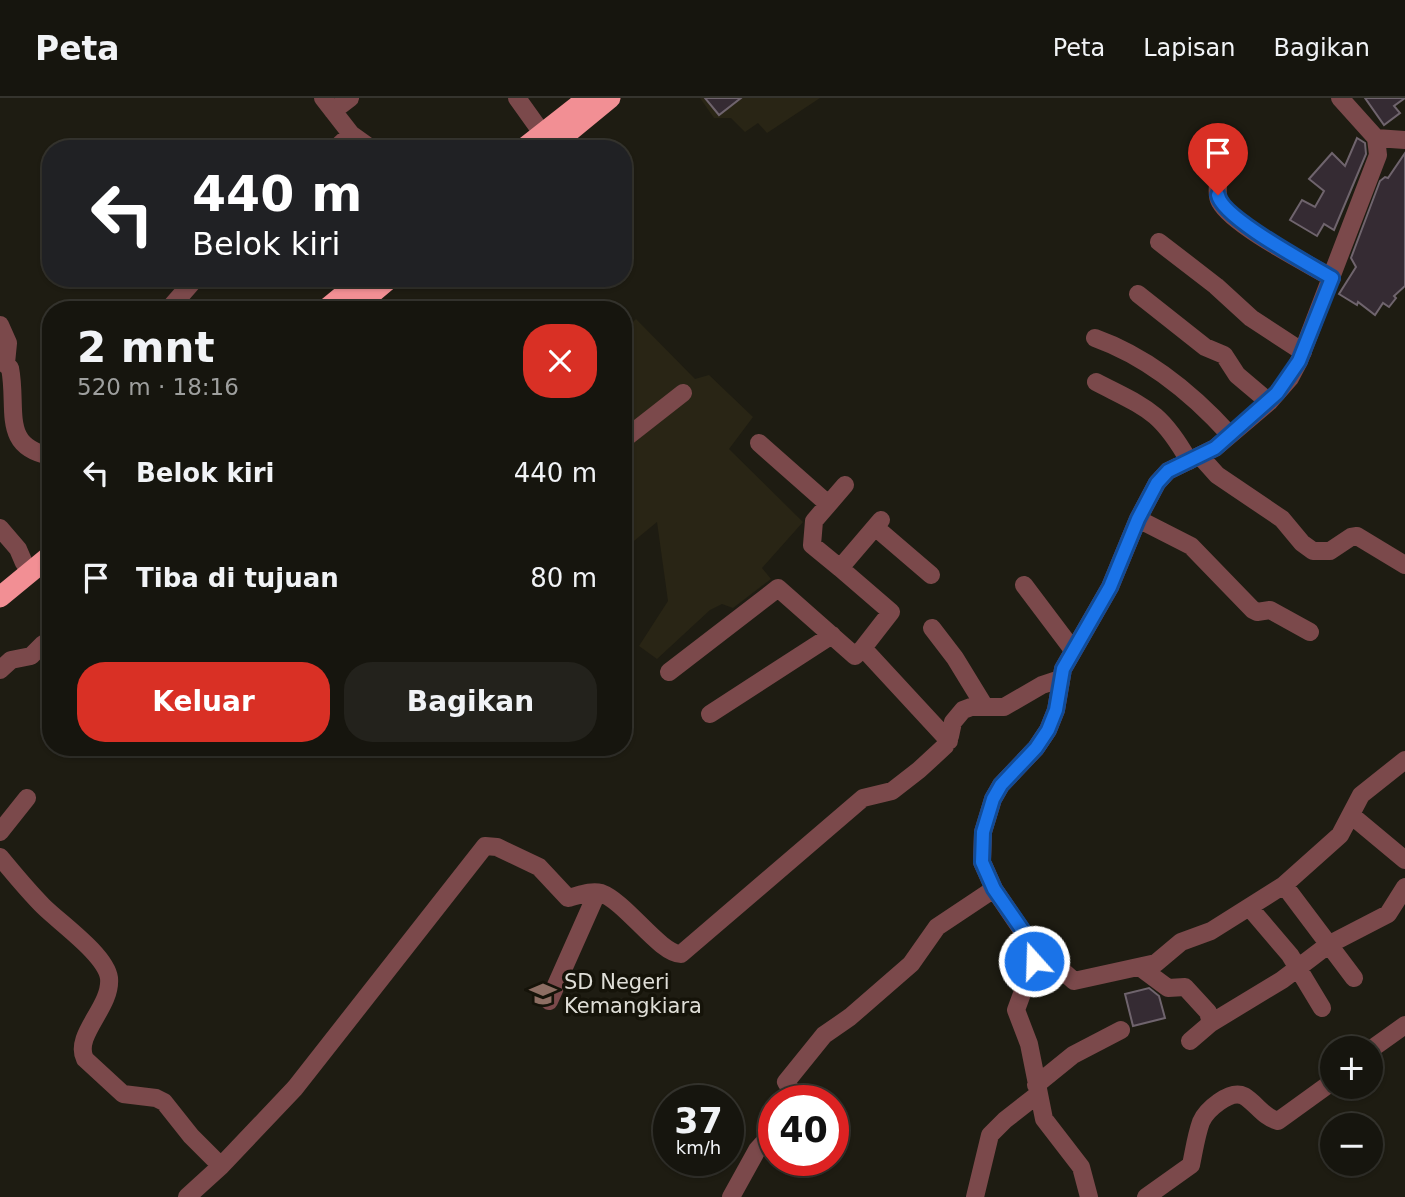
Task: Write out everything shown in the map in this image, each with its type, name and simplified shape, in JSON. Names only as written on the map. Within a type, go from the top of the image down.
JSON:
[{"type":"highway","points":[[546,140],[588,98]]},
{"type":"highway","points":[[547,140],[610,98]]},
{"type":"highway","points":[[336,301],[353,287]]},
{"type":"highway","points":[[363,301],[379,287]]},
{"type":"highway","points":[[0,583],[42,548]]},
{"type":"highway","points":[[0,597],[42,562]]},
{"type":"street","points":[[350,98],[328,104],[351,134],[359,140]]},
{"type":"street","points":[[517,98],[544,140]]},
{"type":"street","points":[[1089,1197],[1081,1167],[1046,1123],[1029,1044],[1016,1010],[1034,961],[1034,948],[994,889],[982,862],[983,832],[999,789],[1036,748],[1048,730],[1056,710],[1060,679],[1073,650],[1110,587],[1138,519],[1160,479],[1168,471],[1215,448],[1269,402],[1290,378],[1303,352],[1378,155],[1376,138],[1340,98]]},
{"type":"street","points":[[345,140],[351,134]]},
{"type":"street","points":[[1376,138],[1405,140]]},
{"type":"street","points":[[1223,159],[1218,195],[1219,201],[1227,210],[1259,234],[1332,278]]},
{"type":"street","points":[[1159,242],[1216,286],[1251,318],[1303,352]]},
{"type":"street","points":[[176,301],[188,287]]},
{"type":"street","points":[[1138,294],[1205,346],[1227,357],[1237,375],[1269,402]]},
{"type":"street","points":[[0,326],[8,343],[3,362],[11,374],[9,410],[12,436],[23,448],[42,453]]},
{"type":"street","points":[[1095,338],[1130,353],[1158,371],[1203,405],[1230,435]]},
{"type":"street","points":[[1096,382],[1157,416],[1194,458],[1282,519],[1302,543],[1313,551],[1330,551],[1357,536],[1405,565]]},
{"type":"street","points":[[632,433],[683,393]]},
{"type":"street","points":[[759,443],[828,503]]},
{"type":"street","points":[[669,672],[778,588],[855,656],[863,648],[891,612],[812,545],[814,522],[845,485]]},
{"type":"street","points":[[1138,519],[1191,546],[1253,610],[1270,610],[1310,632]]},
{"type":"street","points":[[840,568],[878,523],[930,575]]},
{"type":"street","points":[[0,528],[18,549],[24,563]]},
{"type":"street","points":[[1024,585],[1073,650]]},
{"type":"street","points":[[932,628],[955,658],[985,707]]},
{"type":"street","points":[[710,713],[832,635]]},
{"type":"street","points":[[0,670],[11,660],[30,656],[42,645]]},
{"type":"street","points":[[863,648],[949,741]]},
{"type":"street","points":[[192,1195],[295,1088],[485,846],[497,847],[539,867],[568,898],[597,893],[625,911],[670,951],[681,954],[858,802],[869,795],[885,794],[896,789],[949,741],[953,722],[958,714],[971,707],[1004,707],[1042,685],[1060,679]]},
{"type":"street","points":[[1034,961],[1065,973],[1074,981],[1156,963],[1181,942],[1211,931],[1284,884],[1340,835],[1361,796],[1405,760]]},
{"type":"street","points":[[0,832],[27,799]]},
{"type":"street","points":[[1351,815],[1405,860]]},
{"type":"street","points":[[0,857],[107,972],[109,986],[106,999],[83,1042],[85,1059],[126,1096],[156,1098],[163,1102],[195,1140],[222,1166]]},
{"type":"street","points":[[1284,884],[1354,978]]},
{"type":"street","points":[[1190,1041],[1211,1023],[1282,980],[1328,944],[1388,914],[1405,887]]},
{"type":"street","points":[[788,1085],[786,1082],[819,1040],[911,964],[937,927],[994,889]]},
{"type":"street","points":[[549,1001],[597,893]]},
{"type":"street","points":[[1249,907],[1298,966],[1322,1008]]},
{"type":"street","points":[[1142,968],[1168,988],[1185,987],[1208,1012],[1211,1023]]},
{"type":"street","points":[[975,1197],[990,1135],[1073,1055],[1121,1030]]},
{"type":"street","points":[[1383,1043],[1400,1033]]},
{"type":"street","points":[[1146,1197],[1191,1165],[1202,1119],[1230,1095],[1240,1094],[1254,1102],[1268,1119],[1278,1121],[1320,1091]]},
{"type":"street","points":[[733,1196],[758,1151]]},
{"type":"shaded area","points":[[700,98],[820,98],[767,133],[758,123],[745,132],[731,118],[714,118]]},
{"type":"shaded area","points":[[636,319],[695,379],[709,375],[753,417],[729,449],[803,522],[762,568],[771,579],[733,608],[722,604],[710,610],[657,659],[639,646],[668,601],[657,522],[632,543],[632,323]]},
{"type":"building","points":[[705,98],[741,98],[719,115]]},
{"type":"building","points":[[1365,98],[1405,98],[1394,106],[1400,113],[1384,125]]},
{"type":"building","points":[[1357,138],[1365,143],[1366,154],[1334,230],[1324,224],[1317,236],[1290,220],[1302,200],[1315,207],[1324,191],[1309,179],[1332,153],[1345,166]]},
{"type":"building","points":[[1405,153],[1405,286],[1394,296],[1396,298],[1389,307],[1383,303],[1375,315],[1358,302],[1357,305],[1339,294],[1356,267],[1351,258],[1380,181],[1388,178]]},
{"type":"building","points":[[1149,988],[1159,996],[1165,1018],[1133,1026],[1125,994]]},
{"type":"place","name":"SD Negeri Kemangkiara","points":[[543,994]]},
{"type":"route","points":[[1034,961],[1032,944],[994,889],[982,862],[983,832],[993,799],[1001,785],[1036,748],[1048,730],[1056,710],[1063,669],[1110,587],[1138,519],[1157,483],[1168,471],[1215,448],[1269,402],[1290,378],[1332,278],[1242,222],[1227,210],[1219,201],[1218,195]]}]
